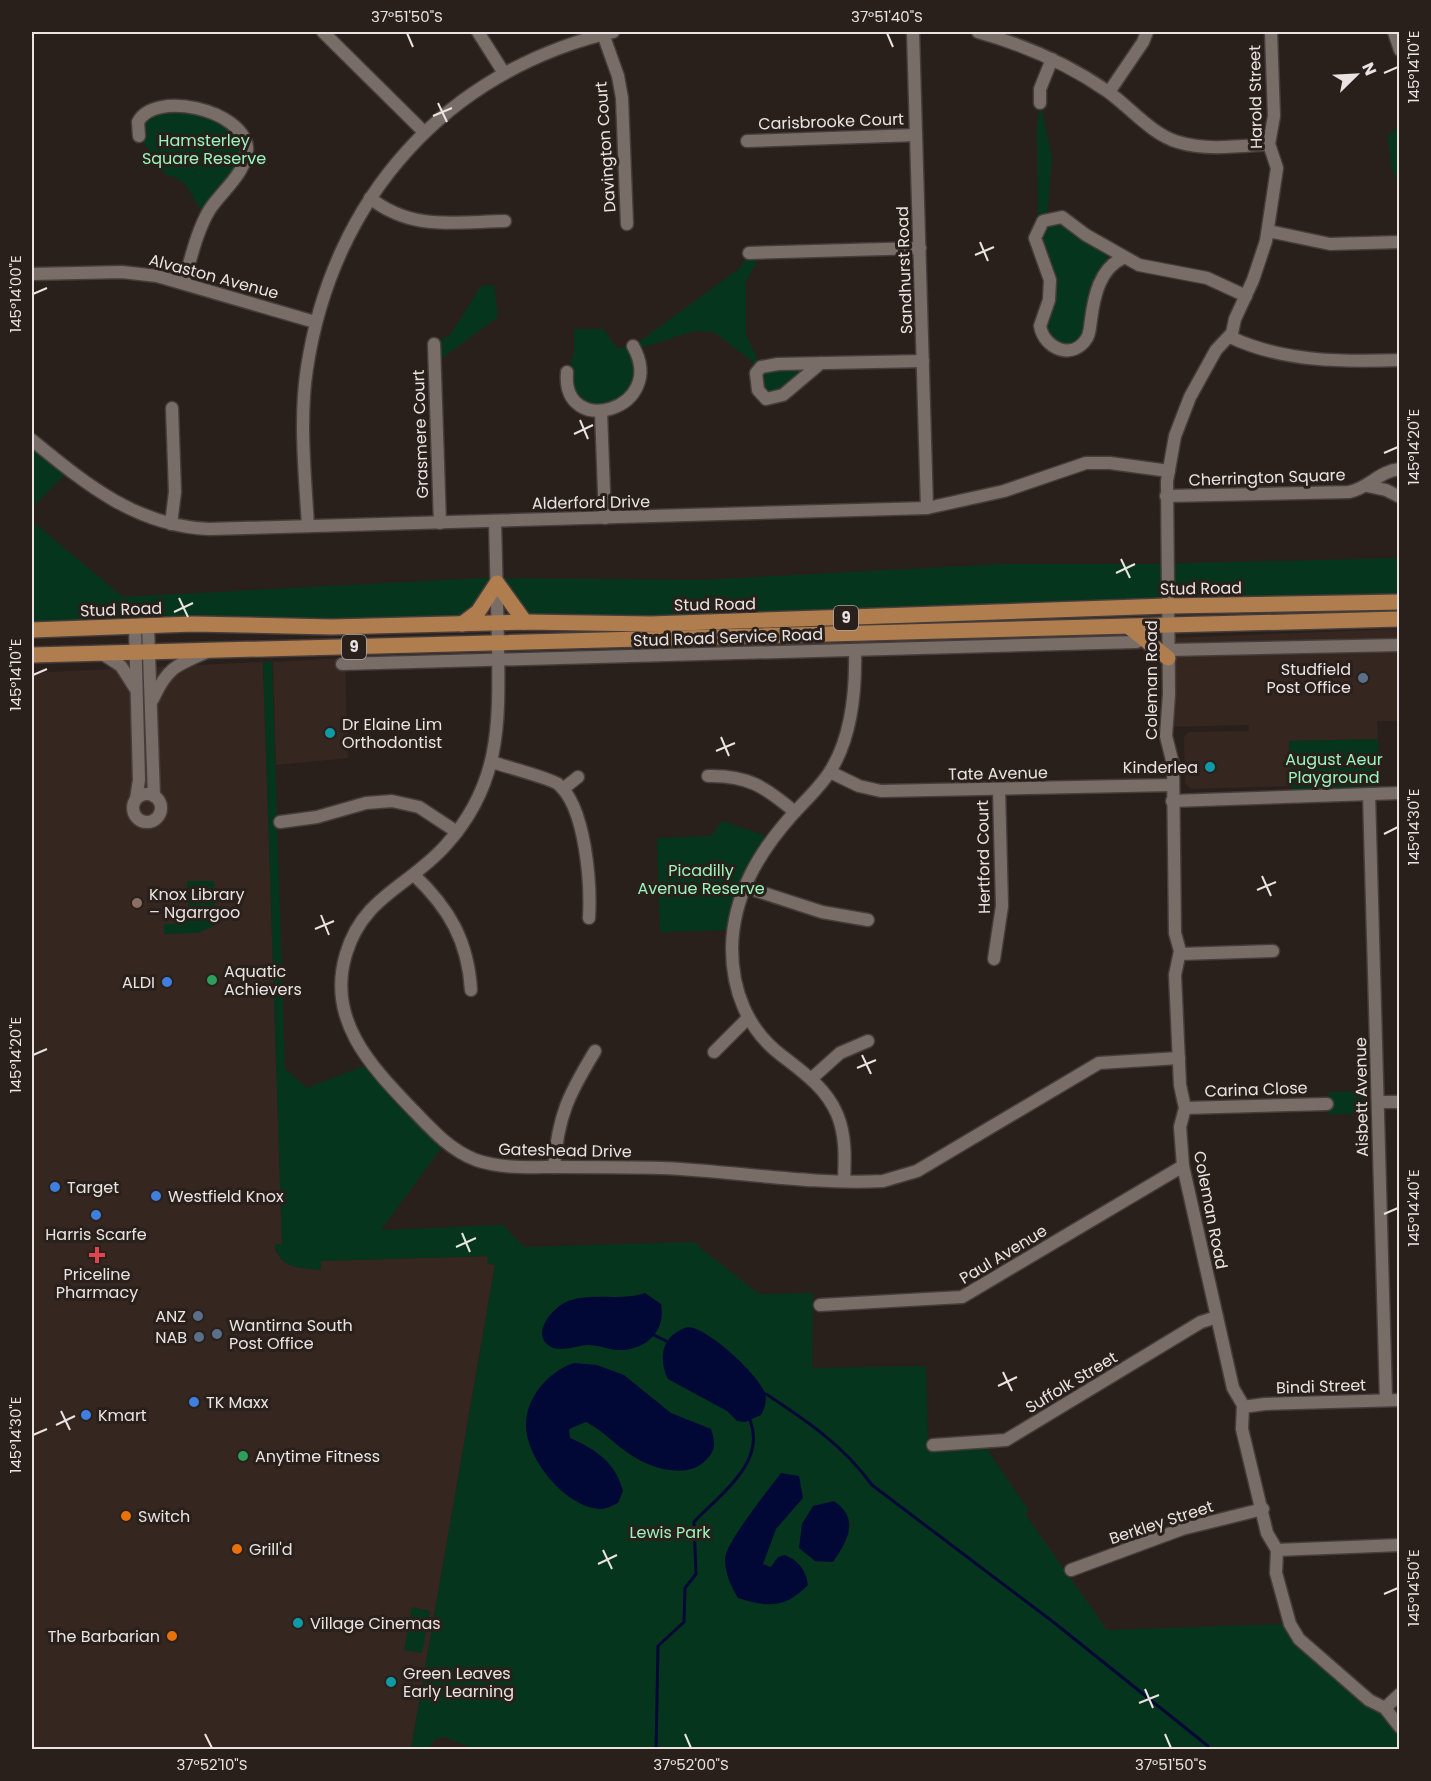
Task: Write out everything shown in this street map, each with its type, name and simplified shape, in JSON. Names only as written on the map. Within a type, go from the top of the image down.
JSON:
[{"type":"main road","points":[[462,624],[478,612],[497,583],[525,622]]},
{"type":"main road","name":"Stud Road","points":[[32,630],[200,624],[332,627],[525,622],[651,624],[1167,606],[1400,602]]},
{"type":"main road","name":"Stud Road","points":[[32,655],[1400,619]]},
{"type":"main road","points":[[1121,627],[1168,654]]},
{"type":"street","points":[[323,32],[424,132]]},
{"type":"street","points":[[478,32],[504,73]]},
{"type":"street","name":"Sandhurst Road","points":[[913,32],[927,508]]},
{"type":"street","points":[[978,32],[1011,37],[1052,59],[1109,92],[1164,136],[1176,141],[1195,146],[1269,144]]},
{"type":"street","points":[[1109,92],[1143,42],[1147,32]]},
{"type":"street","name":"Harold Street","points":[[1167,606],[1166,496],[1175,436],[1196,383],[1216,350],[1230,337],[1268,231],[1276,168],[1269,144],[1274,116],[1271,32]]},
{"type":"street","points":[[1394,32],[1400,50]]},
{"type":"street","points":[[308,526],[305,399],[315,322],[340,251],[370,198],[395,163],[424,132],[461,101],[504,73],[563,46],[608,33]]},
{"type":"street","name":"Davington Court","points":[[608,33],[622,98],[627,225]]},
{"type":"street","points":[[1040,103],[1040,89],[1052,59]]},
{"type":"street","points":[[139,136],[138,122],[144,113],[164,108],[187,108],[206,110],[225,118],[239,128],[245,141],[247,155],[242,166],[206,216],[183,282]]},
{"type":"street","name":"Carisbrooke Court","points":[[747,141],[916,135]]},
{"type":"street","points":[[370,198],[393,214],[419,222],[505,221]]},
{"type":"street","points":[[1105,245],[1108,267],[1094,303],[1086,340],[1077,348],[1068,351],[1052,347],[1044,338],[1040,326],[1049,300],[1051,285],[1047,268],[1035,243],[1037,230],[1046,219],[1062,217],[1086,236],[1105,245],[1124,258],[1150,269],[1207,278],[1246,296]]},
{"type":"street","points":[[1268,231],[1330,244],[1398,240]]},
{"type":"street","points":[[748,253],[920,248]]},
{"type":"street","points":[[1108,267],[1124,258]]},
{"type":"street","name":"Alvaston Avenue","points":[[32,274],[122,272],[183,282],[315,322]]},
{"type":"street","points":[[1230,337],[1263,350],[1312,359],[1400,360]]},
{"type":"street","name":"Grasmere Court","points":[[434,344],[440,523]]},
{"type":"street","points":[[567,372],[566,384],[570,396],[584,407],[601,412],[626,401],[638,385],[640,367],[633,346]]},
{"type":"street","points":[[821,363],[778,397],[766,399],[758,390],[755,375],[761,367],[821,363],[923,361]]},
{"type":"street","points":[[171,524],[175,496],[172,408]]},
{"type":"street","points":[[601,412],[605,518]]},
{"type":"street","name":"Alderford Drive","points":[[32,440],[107,499],[140,514],[171,524],[208,529],[927,508],[985,497],[1086,463],[1110,463],[1168,471]]},
{"type":"street","name":"Cherrington Square","points":[[1166,496],[1349,492],[1367,486],[1381,474],[1400,469]]},
{"type":"street","name":"Cherrington Square","points":[[1367,486],[1386,490],[1400,497]]},
{"type":"street","name":"Gateshead Drive","points":[[495,521],[500,717],[492,762],[476,803],[445,847],[372,906],[358,925],[348,947],[342,969],[341,990],[344,1012],[351,1035],[377,1072],[430,1129],[453,1148],[490,1164],[662,1168],[844,1181],[883,1181],[917,1171],[1099,1063],[1179,1058]]},
{"type":"street","name":"Coleman Road","points":[[1167,606],[1166,736],[1173,764],[1175,937],[1180,954],[1175,975],[1180,1090],[1185,1108],[1180,1127],[1183,1166],[1233,1388],[1243,1407],[1242,1429],[1268,1533],[1277,1550],[1276,1573],[1288,1620],[1295,1635],[1368,1700],[1385,1708],[1400,1727]]},
{"type":"street","points":[[141,626],[142,652],[151,702],[154,796]]},
{"type":"street","points":[[1114,643],[1121,627]]},
{"type":"street","name":"Stud Road Service Road","points":[[342,664],[1137,642]]},
{"type":"street","points":[[1168,654],[1400,645]]},
{"type":"street","points":[[844,1181],[845,1146],[840,1122],[832,1104],[811,1079],[774,1048],[748,1018],[737,988],[733,960],[735,922],[745,887],[764,848],[830,772],[844,739],[852,708],[855,650]]},
{"type":"street","points":[[151,702],[162,679],[173,666],[211,651]]},
{"type":"street","points":[[136,799],[146,794],[154,796],[160,803],[160,811],[156,818],[149,822],[141,821],[135,815],[133,807],[139,780],[136,689],[142,652]]},
{"type":"street","points":[[101,653],[121,666],[136,689]]},
{"type":"street","points":[[492,762],[554,781],[563,789],[577,820],[586,851],[590,881],[589,918]]},
{"type":"street","name":"Tate Avenue","points":[[830,772],[859,786],[881,791],[1172,785]]},
{"type":"street","points":[[708,776],[732,776],[750,780],[795,812]]},
{"type":"street","points":[[563,789],[578,777]]},
{"type":"street","name":"Hertford Court","points":[[994,959],[1002,906],[999,789]]},
{"type":"street","points":[[1172,801],[1400,793]]},
{"type":"street","name":"Aisbett Avenue","points":[[1369,794],[1386,1400]]},
{"type":"street","points":[[279,822],[317,817],[366,803],[392,801],[419,807],[457,832]]},
{"type":"street","points":[[414,874],[438,899],[455,924],[466,953],[471,990]]},
{"type":"street","points":[[745,887],[822,912],[868,920]]},
{"type":"street","points":[[1180,954],[1273,951]]},
{"type":"street","points":[[714,1053],[748,1018]]},
{"type":"street","points":[[811,1079],[840,1053],[868,1041]]},
{"type":"street","points":[[554,1167],[556,1136],[564,1107],[595,1050]]},
{"type":"street","points":[[1378,1102],[1400,1101]]},
{"type":"street","name":"Carina Close","points":[[1185,1108],[1327,1104]]},
{"type":"street","name":"Paul Avenue","points":[[820,1305],[951,1300],[962,1297],[1183,1166]]},
{"type":"street","name":"Suffolk Street","points":[[933,1445],[1006,1440],[1201,1322],[1217,1317]]},
{"type":"street","name":"Bindi Street","points":[[1243,1407],[1265,1404],[1400,1400]]},
{"type":"street","name":"Berkley Street","points":[[1071,1570],[1182,1529],[1263,1509]]},
{"type":"street","points":[[1277,1550],[1400,1545]]},
{"type":"street","points":[[1385,1708],[1400,1694]]},
{"type":"shaded area","points":[[1399,629],[1399,721],[1377,721],[1378,739],[1289,741],[1291,786],[1191,789],[1185,783],[1184,737],[1189,732],[1249,731],[1249,725],[1166,727],[1167,638]]},
{"type":"shaded area","points":[[342,658],[342,664],[345,664],[348,758],[276,765],[273,662]]},
{"type":"shaded area","name":"Westfield Knox","points":[[263,662],[282,1244],[275,1244],[276,1252],[284,1262],[320,1270],[320,1261],[488,1256],[488,1264],[495,1264],[411,1749],[32,1749],[32,673]]},
{"type":"shaded area","points":[[645,1293],[661,1304],[662,1313],[658,1329],[640,1346],[623,1350],[587,1345],[559,1349],[551,1347],[542,1336],[545,1323],[554,1311],[573,1299],[625,1297]]},
{"type":"shaded area","points":[[688,1327],[697,1329],[719,1343],[753,1375],[765,1393],[764,1410],[761,1415],[745,1422],[737,1421],[727,1411],[668,1379],[663,1363],[664,1347],[673,1335]]},
{"type":"shaded area","points":[[574,1363],[597,1365],[624,1375],[671,1413],[711,1429],[714,1439],[713,1451],[704,1462],[696,1467],[678,1471],[667,1470],[639,1460],[586,1422],[569,1429],[570,1438],[589,1447],[604,1458],[615,1472],[623,1491],[618,1503],[603,1509],[575,1500],[550,1479],[541,1466],[533,1452],[526,1425],[530,1405],[541,1386],[556,1372]]},
{"type":"shaded area","points":[[781,1473],[799,1476],[803,1498],[776,1529],[763,1564],[771,1567],[778,1557],[785,1555],[801,1567],[808,1585],[792,1598],[776,1604],[738,1598],[726,1570],[727,1551],[758,1503]]},
{"type":"shaded area","points":[[834,1501],[847,1515],[849,1530],[847,1538],[833,1562],[815,1561],[799,1548],[802,1524],[813,1506]]},
{"type":"green space","points":[[1040,103],[1052,157],[1047,219],[1054,217],[1107,252],[1108,256],[1090,332],[1073,350],[1042,334],[1049,300],[1038,226],[1037,124]]},
{"type":"green space","name":"Hamsterley Square Reserve","points":[[156,109],[216,114],[247,148],[206,216],[186,186],[175,177],[166,175],[139,136],[138,122]]},
{"type":"green space","points":[[1399,126],[1399,185],[1391,167],[1388,136]]},
{"type":"green space","points":[[762,252],[746,282],[746,335],[761,366],[821,363],[766,399],[753,362],[714,332],[694,331],[635,350],[640,372],[615,408],[578,404],[567,372],[574,354],[574,329],[603,329],[617,348],[633,346],[740,268],[749,253]]},
{"type":"green space","points":[[494,285],[498,317],[434,364],[434,344],[451,334],[481,286]]},
{"type":"green space","points":[[37,445],[69,470],[32,508],[32,452]]},
{"type":"green space","points":[[32,521],[123,597],[483,578],[703,580],[1004,564],[1152,564],[1399,558],[1399,602],[525,622],[497,583],[462,624],[32,630]]},
{"type":"green space","name":"Lewis Park","points":[[263,662],[272,662],[285,1069],[307,1088],[369,1064],[445,1143],[381,1230],[503,1225],[524,1247],[693,1242],[759,1294],[813,1293],[812,1368],[926,1366],[928,1445],[983,1443],[1029,1511],[1025,1514],[1107,1630],[1290,1624],[1399,1727],[1399,1749],[477,1750],[445,1737],[436,1738],[428,1749],[411,1749],[495,1265],[488,1264],[487,1256],[321,1261],[321,1270],[292,1266],[286,1263],[277,1252],[275,1244],[282,1244]]},
{"type":"green space","name":"August Aeur Playground","points":[[1378,739],[1379,794],[1292,797],[1289,741]]},
{"type":"green space","name":"Picadilly Avenue Reserve","points":[[722,821],[772,838],[764,848],[734,930],[660,932],[657,838],[711,836]]},
{"type":"green space","points":[[187,881],[214,881],[216,925],[198,933],[164,934],[164,924],[175,924],[176,918],[189,917]]},
{"type":"green space","points":[[1367,1091],[1367,1113],[1329,1115],[1329,1092]]},
{"type":"green space","points":[[412,1607],[430,1611],[422,1653],[404,1650]]},
{"type":"waterway","points":[[654,1335],[666,1341]]},
{"type":"waterway","points":[[766,1394],[837,1446],[872,1485],[1052,1621],[1208,1746]]},
{"type":"waterway","points":[[656,1750],[658,1646],[684,1622],[685,1588],[696,1574],[694,1522],[738,1477],[746,1464],[752,1450],[754,1436],[750,1420]]},
{"type":"place","name":"Studfield Post Office","points":[[1363,678]]},
{"type":"place","name":"Dr Elaine Lim Orthodontist","points":[[330,733]]},
{"type":"place","name":"Kinderlea","points":[[1210,767]]},
{"type":"place","name":"Knox Library – Ngarrgoo","points":[[137,903]]},
{"type":"place","name":"Aquatic Achievers","points":[[212,980]]},
{"type":"place","name":"ALDI","points":[[167,982]]},
{"type":"place","name":"Target","points":[[55,1187]]},
{"type":"place","name":"Westfield Knox","points":[[156,1196]]},
{"type":"place","name":"Harris Scarfe","points":[[96,1215]]},
{"type":"place","name":"Priceline Pharmacy","points":[[97,1255]]},
{"type":"place","name":"ANZ","points":[[198,1316]]},
{"type":"place","name":"Wantirna South Post Office","points":[[217,1334]]},
{"type":"place","name":"NAB","points":[[199,1337]]},
{"type":"place","name":"TK Maxx","points":[[194,1402]]},
{"type":"place","name":"Kmart","points":[[86,1415]]},
{"type":"place","name":"Anytime Fitness","points":[[243,1456]]},
{"type":"place","name":"Switch","points":[[126,1516]]},
{"type":"place","name":"Grill'd","points":[[237,1549]]},
{"type":"place","name":"Village Cinemas","points":[[298,1623]]},
{"type":"place","name":"The Barbarian","points":[[172,1636]]},
{"type":"place","name":"Green Leaves Early Learning","points":[[391,1682]]}]
